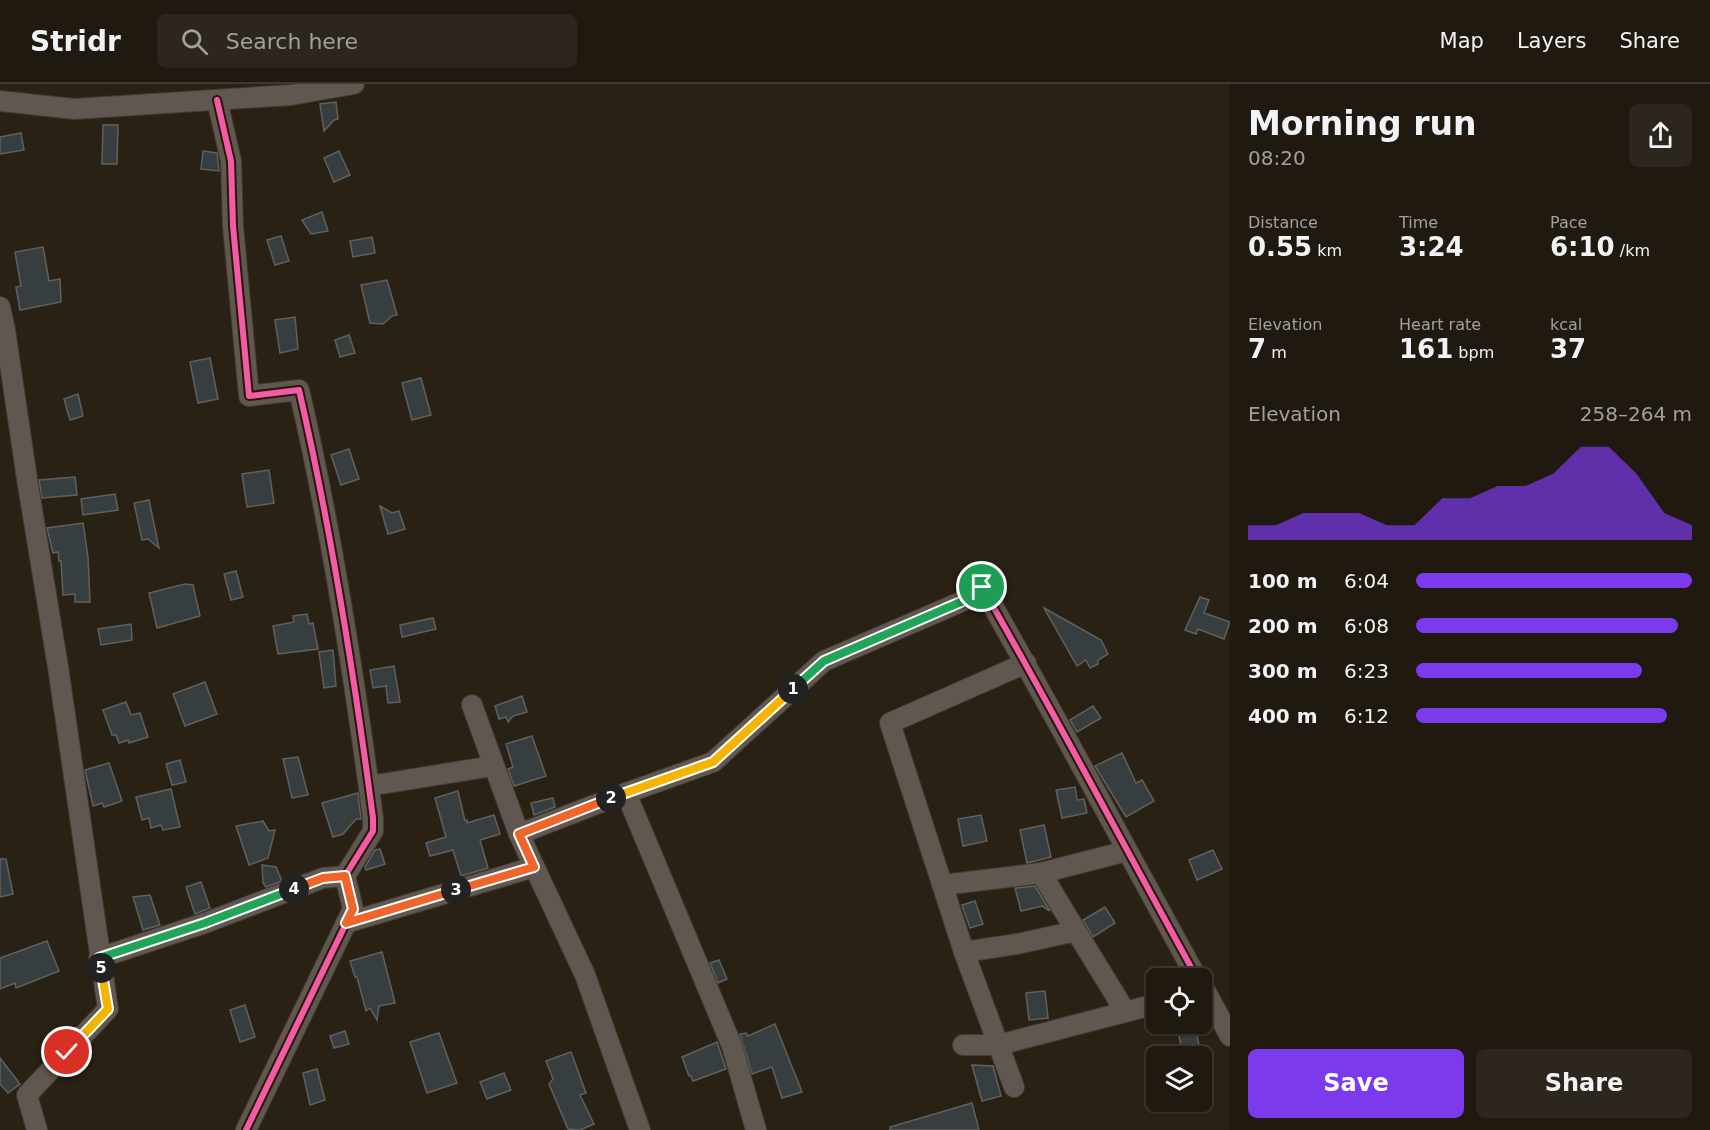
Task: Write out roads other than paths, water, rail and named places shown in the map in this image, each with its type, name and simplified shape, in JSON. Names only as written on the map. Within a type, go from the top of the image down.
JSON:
[{"type":"street","points":[[0,101],[74,109],[291,95],[354,84]]},
{"type":"street","points":[[217,100],[231,161],[233,226],[249,396],[299,390],[322,491],[355,685],[373,818],[373,831],[345,876],[353,909],[246,1130]]},
{"type":"street","points":[[0,307],[58,667],[108,1009],[27,1095],[38,1130]]},
{"type":"street","points":[[519,834],[713,762],[824,661],[970,598],[982,587],[1026,663],[1191,968]]},
{"type":"street","points":[[1014,1087],[964,952],[890,723],[1026,663]]},
{"type":"street","points":[[472,705],[519,834],[585,975],[640,1130]]},
{"type":"street","points":[[369,786],[493,766]]},
{"type":"street","points":[[626,793],[732,1047],[756,1130]]},
{"type":"street","points":[[943,885],[1041,873],[1126,851]]},
{"type":"street","points":[[346,923],[534,867]]},
{"type":"street","points":[[1041,873],[1125,1011]]},
{"type":"street","points":[[99,958],[205,923],[323,878],[345,876]]},
{"type":"street","points":[[964,952],[1017,944],[1076,931]]},
{"type":"street","points":[[963,1046],[998,1045],[1146,1006]]},
{"type":"street","points":[[1212,1006],[1230,1036]]}]
